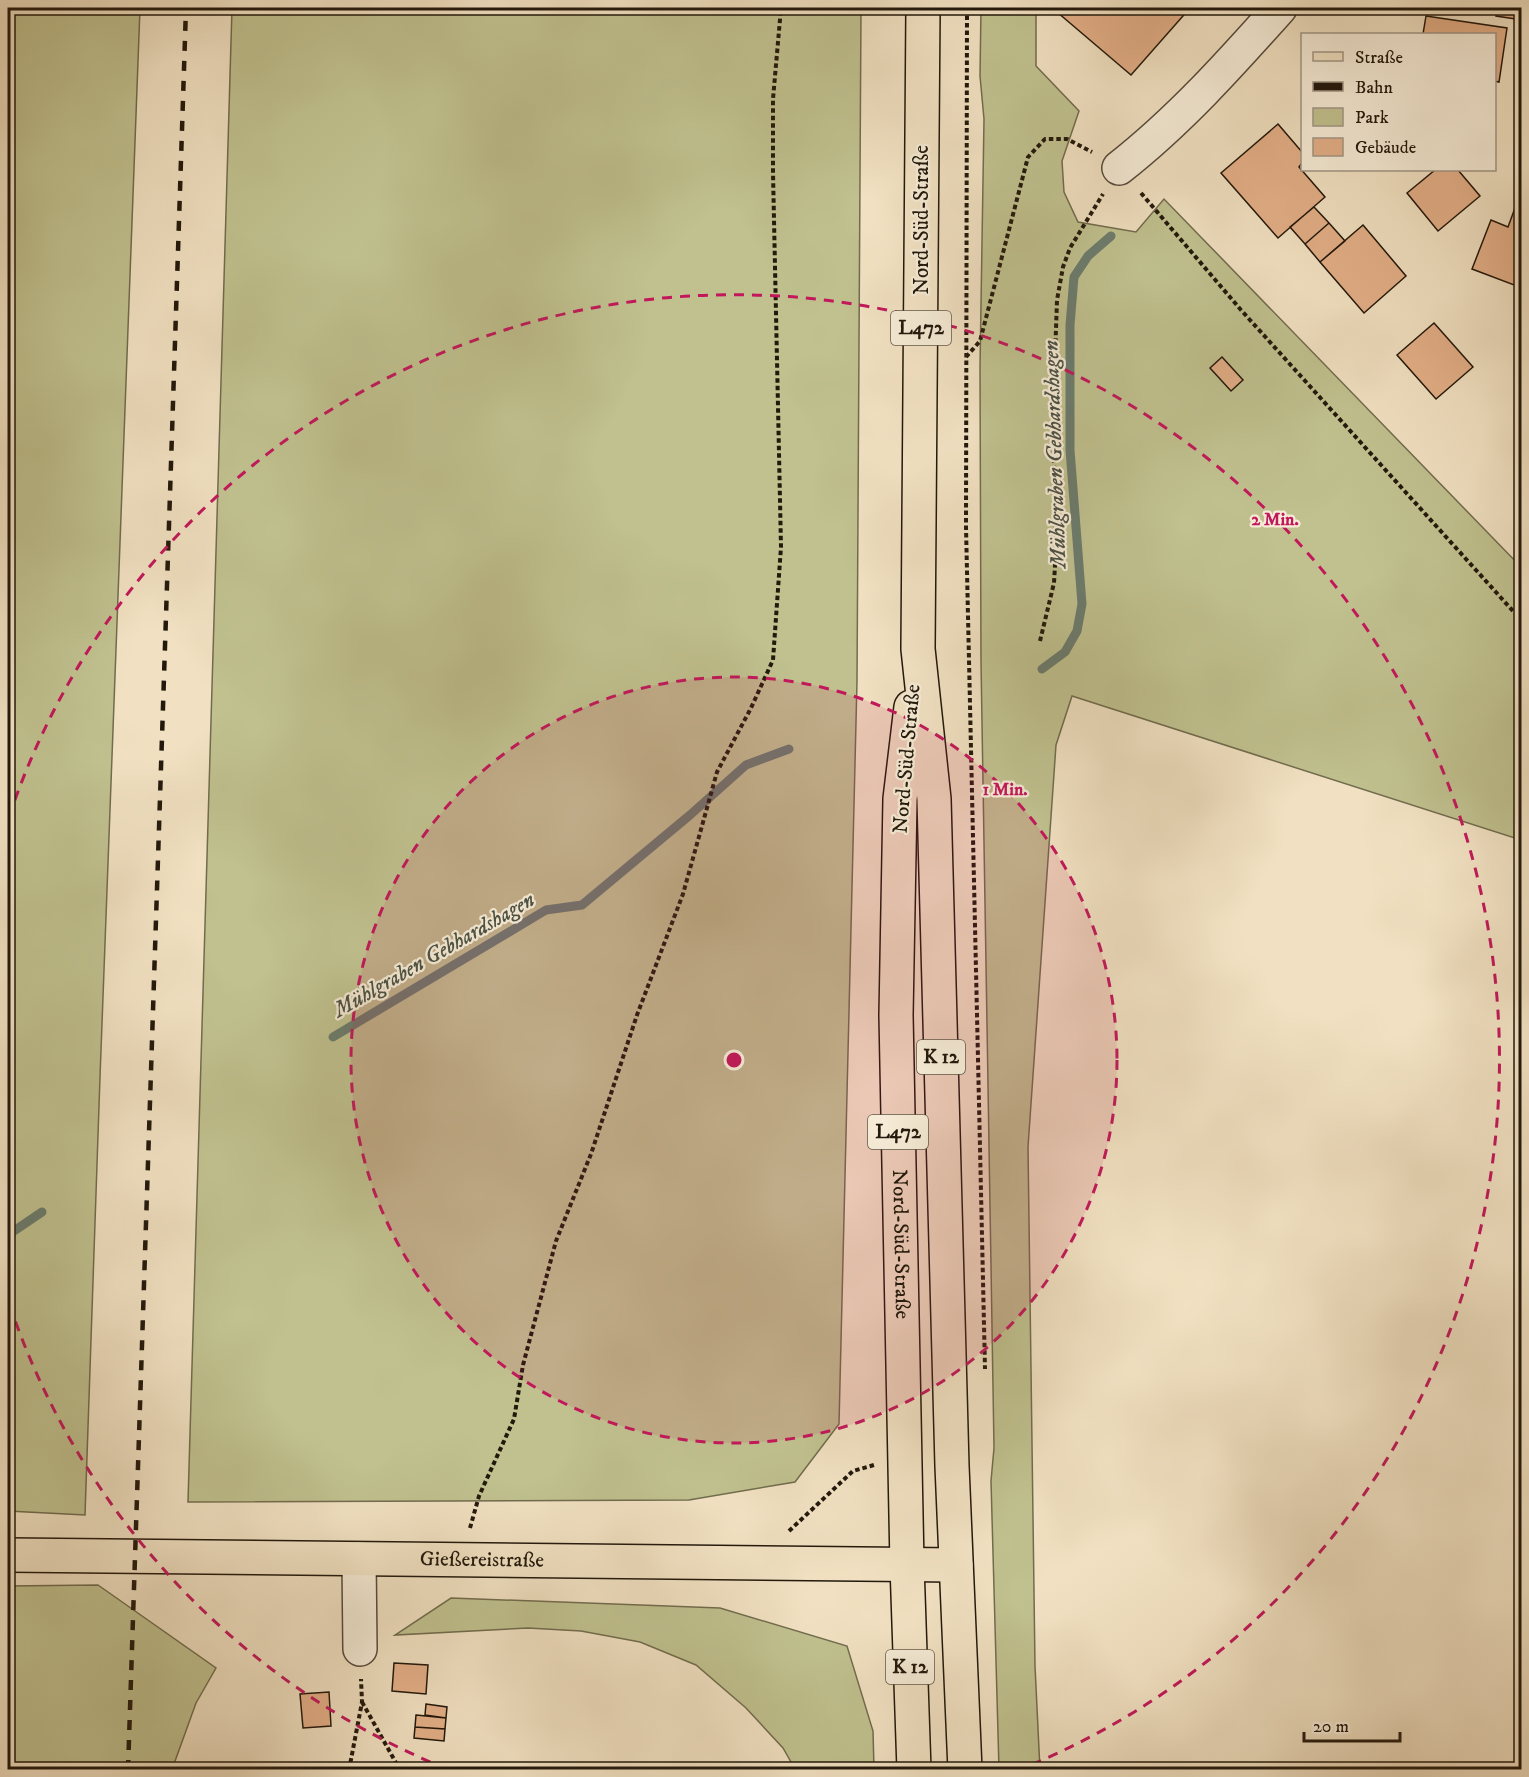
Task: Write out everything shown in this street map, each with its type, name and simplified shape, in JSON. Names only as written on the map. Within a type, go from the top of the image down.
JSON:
[{"type":"main road","name":"Nord-Süd-Straße","points":[[914,1770],[907,1565],[896,1015],[900,799],[918,649],[923,8]]},
{"type":"main road","name":"Nord-Süd-Straße","points":[[918,649],[934,799],[952,1466],[965,1770]]},
{"type":"main road","name":"Gießereistraße","points":[[8,1555],[956,1565]]},
{"type":"street","points":[[1119,168],[1143,149],[1210,85],[1280,8]]},
{"type":"street","points":[[359,1559],[360,1649]]},
{"type":"path","points":[[461,1560],[478,1496],[514,1419],[522,1365],[556,1241],[591,1154],[637,1015],[683,894],[717,772],[752,708],[773,660],[781,547],[776,253],[772,173],[773,99],[782,8]]},
{"type":"path","points":[[967,8],[966,527],[985,1379]]},
{"type":"path","points":[[966,358],[980,341],[1028,158],[1045,139],[1067,138],[1119,168],[1241,310],[1521,619]]},
{"type":"path","points":[[1040,641],[1054,583],[1056,548],[1053,415],[1057,300],[1063,267],[1070,248],[1119,168]]},
{"type":"path","points":[[8,486],[10,661],[8,699]]},
{"type":"path","points":[[756,1563],[853,1471],[874,1465]]},
{"type":"path","points":[[348,1770],[362,1702],[400,1770]]},
{"type":"green space","points":[[8,8],[140,8],[85,1515],[8,1511]]},
{"type":"green space","points":[[232,8],[861,8],[857,681],[839,1424],[795,1482],[689,1500],[188,1502]]},
{"type":"green space","points":[[981,8],[1036,8],[1036,66],[1079,111],[1062,161],[1064,192],[1078,222],[1136,232],[1164,199],[1522,568],[1521,840],[1072,696],[1056,745],[1028,1147],[1035,1666],[1040,1770],[999,1769],[991,1481],[994,1448],[981,662],[980,367],[984,119],[980,76]]},
{"type":"green space","points":[[98,1585],[216,1668],[196,1703],[174,1769],[8,1769],[8,1586]]},
{"type":"green space","points":[[451,1598],[720,1608],[847,1646],[873,1731],[874,1769],[795,1769],[783,1748],[746,1708],[696,1665],[640,1642],[581,1631],[528,1628],[395,1635]]},
{"type":"building","points":[[1061,8],[1190,8],[1131,75],[1057,12]]},
{"type":"building","points":[[1497,8],[1522,8],[1522,20],[1496,16]]},
{"type":"building","points":[[1426,16],[1507,28],[1499,82],[1496,81],[1496,33],[1423,33]]},
{"type":"building","points":[[1278,124],[1301,151],[1299,167],[1301,171],[1325,197],[1278,238],[1221,173]]},
{"type":"building","points":[[1434,171],[1459,171],[1480,196],[1438,231],[1407,193]]},
{"type":"building","points":[[1519,197],[1522,198],[1522,288],[1472,269],[1491,220],[1508,227]]},
{"type":"building","points":[[1314,207],[1329,223],[1305,244],[1290,227]]},
{"type":"building","points":[[1329,223],[1345,241],[1320,262],[1305,244]]},
{"type":"building","points":[[1363,225],[1406,276],[1364,313],[1320,262]]},
{"type":"building","points":[[1434,323],[1473,367],[1436,399],[1397,355]]},
{"type":"building","points":[[1222,357],[1243,380],[1231,391],[1210,368]]},
{"type":"building","points":[[394,1663],[428,1665],[426,1694],[392,1691]]},
{"type":"building","points":[[329,1692],[331,1726],[303,1728],[300,1694]]},
{"type":"building","points":[[426,1704],[447,1707],[446,1718],[425,1715]]},
{"type":"building","points":[[416,1715],[446,1718],[445,1729],[415,1727]]},
{"type":"building","points":[[415,1727],[445,1729],[444,1741],[414,1738]]},
{"type":"waterway","name":"Mühlgraben Gebhardshagen","points":[[1042,669],[1065,652],[1077,631],[1082,604],[1070,450],[1070,325],[1074,277],[1088,256],[1111,236]]},
{"type":"waterway","name":"Mühlgraben Gebhardshagen","points":[[333,1037],[546,910],[582,905],[746,765],[789,749]]},
{"type":"waterway","name":"Mühlgraben Gebhardshagen","points":[[8,1235],[42,1212]]},
{"type":"railway","points":[[128,1770],[186,8]]}]
